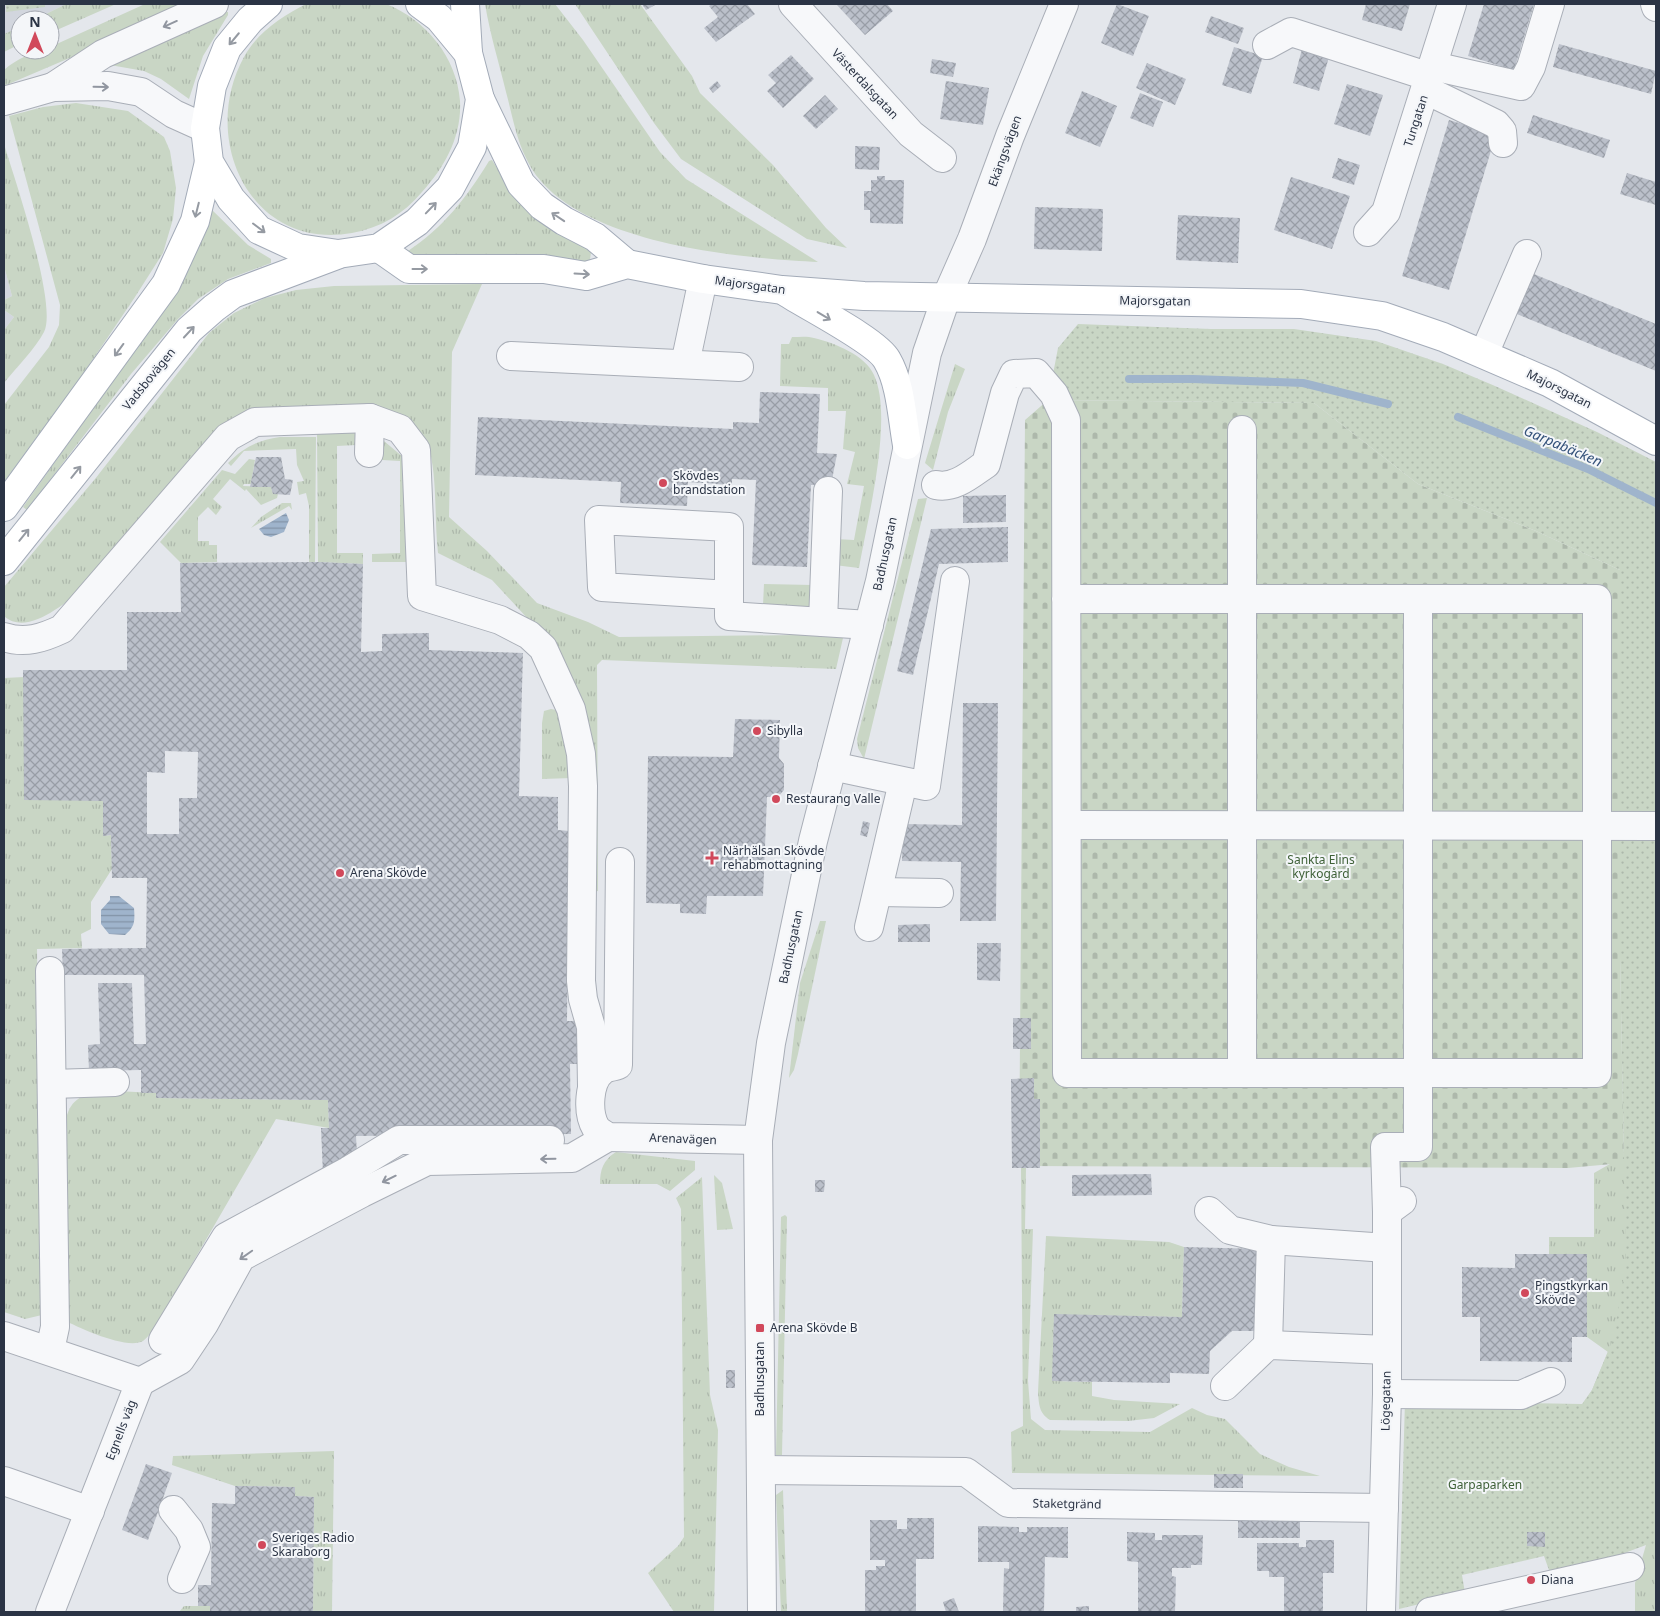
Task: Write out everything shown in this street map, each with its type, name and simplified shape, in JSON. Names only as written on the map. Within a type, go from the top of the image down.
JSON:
[{"type":"main road","points":[[4,507],[166,284],[195,221],[209,162],[205,128],[212,86],[227,48],[250,20],[268,4]]},
{"type":"main road","points":[[420,4],[439,18],[468,53]]},
{"type":"main road","points":[[209,162],[231,199],[259,230],[298,248],[338,254],[378,248],[417,222],[450,188],[472,147],[480,99],[468,53],[465,4]]},
{"type":"main road","name":"Majorsgatan","points":[[480,99],[521,184],[542,206],[564,221],[595,237],[627,264]]},
{"type":"main road","name":"Majorsgatan","points":[[378,248],[409,269],[544,269],[586,276],[627,264],[703,279],[782,290],[880,297],[1301,304],[1382,316],[1443,336],[1550,383],[1656,441]]},
{"type":"main road","name":"Vadsbovägen","points":[[4,561],[189,330],[233,294],[338,254]]},
{"type":"main road","points":[[782,290],[874,344],[887,360],[898,393],[907,445]]},
{"type":"street","points":[[53,87],[103,54],[214,4]]},
{"type":"street","name":"Västerdalsgatan","points":[[793,4],[912,134],[942,158]]},
{"type":"street","name":"Ekängsvägen","points":[[946,298],[972,239],[1010,136],[1064,4]]},
{"type":"street","name":"Tungatan","points":[[1368,232],[1386,212],[1452,4]]},
{"type":"street","points":[[1267,45],[1292,32],[1429,78],[1522,86],[1531,67],[1550,4]]},
{"type":"street","points":[[1429,78],[1496,124],[1502,132],[1503,143]]},
{"type":"street","points":[[4,101],[53,87],[108,86],[141,92],[174,114],[205,128]]},
{"type":"street","points":[[1484,354],[1527,254]]},
{"type":"street","points":[[684,364],[703,279]]},
{"type":"street","name":"Badhusgatan","points":[[762,1612],[758,1140],[771,1043],[813,841],[880,581],[907,445],[928,353],[946,298]]},
{"type":"street","points":[[511,356],[739,367]]},
{"type":"street","points":[[936,485],[946,488],[986,464],[1004,393],[1014,374],[1036,373],[1054,394],[1066,420],[1066,599],[1067,825],[1067,1073],[1597,1073],[1597,599],[1066,599]]},
{"type":"street","points":[[369,453],[370,418]]},
{"type":"street","points":[[4,637],[14,640],[42,639],[62,629],[228,437],[255,422],[370,418],[400,429],[416,450],[422,596],[500,620],[529,635],[543,648],[571,709],[581,754],[583,831],[581,981],[583,999],[592,1027],[593,1122],[597,1130],[608,1137],[572,1158],[427,1161],[362,1193],[241,1257],[204,1324],[180,1360],[140,1382],[4,1336]]},
{"type":"street","points":[[1242,430],[1242,1073]]},
{"type":"street","points":[[823,622],[828,491]]},
{"type":"street","points":[[729,595],[602,587],[599,520],[729,527],[729,595],[728,616],[869,625]]},
{"type":"street","points":[[832,766],[926,786],[956,581]]},
{"type":"street","points":[[1418,599],[1418,1073]]},
{"type":"street","points":[[870,927],[902,782]]},
{"type":"street","points":[[1067,825],[1656,826]]},
{"type":"street","points":[[592,1086],[596,1077],[604,1069],[618,1065],[620,862]]},
{"type":"street","points":[[878,892],[939,893]]},
{"type":"street","points":[[50,971],[55,1327],[50,1350]]},
{"type":"street","name":"Lögegatan","points":[[1381,1612],[1387,1394],[1387,1248],[1396,1206],[1385,1147],[1418,1147],[1418,1073]]},
{"type":"street","points":[[52,1084],[115,1082]]},
{"type":"street","name":"Arenavägen","points":[[608,1137],[758,1140]]},
{"type":"street","points":[[163,1340],[226,1236],[399,1140],[579,1140]]},
{"type":"street","points":[[1209,1211],[1230,1230],[1271,1240],[1387,1248]]},
{"type":"street","points":[[1225,1386],[1268,1344],[1271,1240]]},
{"type":"street","points":[[1268,1344],[1387,1350]]},
{"type":"street","name":"Egnells väg","points":[[50,1612],[140,1382]]},
{"type":"street","points":[[1387,1394],[1521,1394],[1551,1382]]},
{"type":"street","name":"Staketgränd","points":[[761,1470],[966,1472],[1008,1503],[1384,1508]]},
{"type":"street","points":[[4,1481],[90,1511]]},
{"type":"street","points":[[173,1510],[189,1530],[196,1547],[182,1579]]},
{"type":"street","points":[[1430,1612],[1630,1567]]},
{"type":"shaded area","points":[[4,4],[66,4],[54,10],[10,10],[10,31],[4,34]]},
{"type":"shaded area","points":[[4,266],[12,296],[4,300]]},
{"type":"shaded area","points":[[4,310],[14,317],[4,330]]},
{"type":"green space","points":[[6,4],[45,4],[45,7],[6,12]]},
{"type":"green space","points":[[66,4],[116,4],[60,29],[60,10],[54,10]]},
{"type":"green space","points":[[145,4],[189,4],[112,40],[4,86],[4,70],[18,60],[60,60],[60,42]]},
{"type":"green space","points":[[306,4],[386,4],[400,11],[414,19],[437,42],[453,69],[458,85],[460,114],[458,126],[455,139],[438,172],[407,207],[382,224],[362,231],[316,234],[286,224],[261,207],[243,182],[232,153],[228,121],[232,89],[244,57],[249,48],[271,26]]},
{"type":"green space","points":[[485,4],[555,4],[583,40],[660,152],[686,179],[818,262],[744,256],[700,250],[656,240],[614,227],[576,210],[546,187],[526,158],[514,126]]},
{"type":"green space","points":[[575,4],[640,4],[692,76],[700,93],[773,165],[826,228],[847,248],[807,239],[681,159],[654,123]]},
{"type":"green space","points":[[224,12],[228,12],[228,15],[203,56],[189,99],[161,79],[144,71],[110,65]]},
{"type":"green space","points":[[10,31],[10,49],[4,52],[4,34]]},
{"type":"green space","points":[[76,103],[128,111],[164,137],[170,151],[176,188],[173,219],[163,253],[135,297],[81,377],[4,482],[4,405],[49,347],[59,325],[60,305],[9,116],[43,107]]},
{"type":"green space","points":[[4,144],[33,240],[45,296],[47,318],[44,332],[31,352],[4,383],[4,330],[14,317],[4,310],[4,300],[12,296],[4,266]]},
{"type":"green space","points":[[492,160],[517,200],[533,216],[550,228],[588,249],[591,252],[590,260],[583,262],[408,255],[408,251],[421,242],[453,211],[489,161]]},
{"type":"green space","points":[[211,209],[248,245],[271,259],[271,263],[228,279],[198,299],[178,319],[131,374],[27,510],[23,507],[155,321]]},
{"type":"green space","points":[[482,284],[452,352],[449,517],[487,551],[537,603],[588,622],[619,637],[796,635],[831,631],[843,638],[836,669],[602,660],[597,665],[598,891],[592,892],[552,645],[492,580],[438,553],[433,467],[427,442],[254,411],[83,590],[45,616],[34,620],[23,623],[13,621],[4,616],[4,587],[95,479],[209,333],[234,313],[265,298],[296,290],[334,286]]},
{"type":"green space","name":"Garpaparken","points":[[1078,324],[1211,329],[1294,329],[1376,341],[1443,364],[1495,386],[1597,432],[1656,462],[1656,1546],[1646,1545],[1614,1557],[1550,1573],[1544,1556],[1462,1575],[1465,1593],[1399,1609],[1405,1401],[1582,1405],[1592,1390],[1613,1339],[1626,1264],[1620,957],[1620,570],[1536,531],[1418,484],[1314,403],[1048,400],[1058,348]]},
{"type":"green space","points":[[792,337],[812,337],[840,347],[864,361],[874,375],[879,394],[881,417],[880,443],[873,498],[859,568],[834,565],[836,539],[854,540],[864,486],[847,484],[855,452],[843,449],[846,411],[828,411],[828,388],[780,386],[781,344],[789,344]]},
{"type":"green space","points":[[955,364],[965,369],[948,412],[933,470],[925,463]]},
{"type":"green space","name":"Sankta Elins kyrkogård","points":[[1048,400],[1314,403],[1418,484],[1536,531],[1620,570],[1620,957],[1624,1157],[1612,1164],[1568,1168],[1019,1166],[1025,420]]},
{"type":"green space","points":[[317,433],[355,433],[356,445],[337,446],[337,553],[363,553],[363,564],[318,562]]},
{"type":"green space","points":[[280,437],[316,437],[315,562],[309,562],[309,506],[306,493],[299,495],[297,482],[304,481],[297,465],[296,449],[244,451],[231,466],[228,463],[240,453],[252,445]]},
{"type":"green space","points":[[384,441],[403,457],[413,558],[406,562],[372,562],[372,554],[400,553],[400,461],[382,460],[382,442]]},
{"type":"green space","points":[[249,459],[255,460],[251,484],[244,484],[243,486],[271,487],[273,494],[278,494],[277,498],[261,505],[246,489],[245,491],[230,479],[213,499],[222,507],[216,515],[208,507],[198,517],[198,541],[209,541],[209,545],[217,545],[217,562],[181,563],[160,542],[222,470],[235,474]]},
{"type":"green space","points":[[927,498],[864,759],[858,748],[857,739],[918,499]]},
{"type":"green space","points":[[282,503],[291,503],[292,510],[289,506],[251,528],[261,517]]},
{"type":"green space","points":[[764,584],[813,585],[812,608],[763,605]]},
{"type":"green space","points":[[24,677],[103,801],[103,836],[111,835],[112,869],[91,902],[91,929],[81,934],[82,948],[37,949],[42,1315],[25,1319],[4,1312],[4,678]]},
{"type":"green space","points":[[556,710],[562,721],[572,778],[542,779],[542,723],[544,711]]},
{"type":"green space","points":[[1656,851],[1656,1491],[1523,1403],[1582,1404],[1592,1390],[1608,1352],[1587,1337],[1587,1254],[1549,1254],[1549,1237],[1594,1237],[1594,1173],[1624,1156]]},
{"type":"green space","points":[[820,921],[826,921],[798,1054],[794,1070],[789,1078],[800,983]]},
{"type":"green space","points":[[96,1090],[156,1093],[156,1098],[328,1100],[329,1128],[276,1119],[156,1326],[143,1341],[136,1343],[126,1343],[103,1337],[64,1320],[62,1135],[71,1106],[80,1098]]},
{"type":"green space","points":[[616,1152],[695,1161],[695,1170],[670,1191],[657,1184],[600,1184],[603,1166],[608,1158]]},
{"type":"green space","points":[[1021,1168],[1026,1168],[1025,1229],[1033,1229],[1028,1381],[1031,1419],[1045,1430],[1150,1432],[1192,1408],[1207,1415],[1225,1419],[1260,1454],[1289,1467],[1320,1476],[1012,1473],[1011,1432],[1023,1426]]},
{"type":"green space","points":[[714,1175],[722,1183],[733,1229],[717,1230]]},
{"type":"green space","points":[[702,1177],[710,1395],[718,1430],[714,1612],[674,1612],[648,1573],[678,1546],[684,1537],[681,1209],[676,1198]]},
{"type":"green space","points":[[785,1215],[787,1217],[782,1455],[776,1455],[781,1217]]},
{"type":"green space","points":[[1046,1236],[1169,1242],[1184,1247],[1182,1317],[1054,1315],[1053,1381],[1092,1382],[1092,1396],[1114,1400],[1180,1404],[1154,1418],[1128,1421],[1050,1420],[1044,1415],[1039,1405],[1038,1392]]},
{"type":"green space","points":[[334,1451],[332,1612],[313,1612],[314,1497],[295,1496],[295,1487],[235,1486],[172,1465],[173,1456]]},
{"type":"green space","points":[[783,1490],[787,1612],[781,1612],[776,1495]]},
{"type":"green space","points":[[1656,1522],[1656,1612],[1635,1612],[1635,1583],[1646,1545]]},
{"type":"green space","points":[[184,1606],[210,1606],[210,1612],[179,1612]]},
{"type":"water","points":[[286,513],[289,520],[284,532],[271,537],[264,535],[259,529]]},
{"type":"water","points":[[110,896],[119,896],[134,908],[134,923],[125,935],[109,934],[101,924],[101,910],[110,900]]},
{"type":"building","points":[[642,4],[657,4],[646,10]]},
{"type":"building","points":[[712,4],[747,4],[755,14],[716,42],[704,28],[718,17],[709,6]]},
{"type":"building","points":[[836,4],[887,4],[893,11],[865,35]]},
{"type":"building","points":[[1117,4],[1149,16],[1133,56],[1101,43]]},
{"type":"building","points":[[1366,4],[1410,4],[1402,31],[1362,20]]},
{"type":"building","points":[[1484,4],[1534,4],[1514,70],[1468,56]]},
{"type":"building","points":[[1211,16],[1244,28],[1238,44],[1205,32]]},
{"type":"building","points":[[1559,44],[1656,71],[1651,94],[1553,67]]},
{"type":"building","points":[[1234,47],[1263,56],[1251,94],[1222,85]]},
{"type":"building","points":[[1302,49],[1329,57],[1319,91],[1293,83]]},
{"type":"building","points":[[791,55],[814,79],[783,108],[767,91],[776,83],[768,75]]},
{"type":"building","points":[[932,59],[956,63],[953,77],[930,73]]},
{"type":"building","points":[[1147,63],[1186,79],[1175,105],[1136,88]]},
{"type":"building","points":[[717,81],[721,86],[713,93],[709,88]]},
{"type":"building","points":[[946,81],[989,88],[983,125],[940,119]]},
{"type":"building","points":[[1347,84],[1383,95],[1370,136],[1334,124]]},
{"type":"building","points":[[1082,91],[1117,106],[1100,147],[1065,133]]},
{"type":"building","points":[[1140,93],[1163,102],[1153,127],[1130,118]]},
{"type":"building","points":[[825,95],[838,109],[816,129],[803,116]]},
{"type":"building","points":[[1533,115],[1610,140],[1604,158],[1527,133]]},
{"type":"building","points":[[1449,120],[1496,134],[1449,290],[1402,276]]},
{"type":"building","points":[[855,146],[880,147],[879,170],[855,169]]},
{"type":"building","points":[[1338,158],[1360,165],[1354,185],[1332,178]]},
{"type":"building","points":[[1627,173],[1656,182],[1656,205],[1620,194]]},
{"type":"building","points":[[877,176],[885,176],[885,180],[904,180],[903,224],[870,223],[870,210],[864,210],[864,191],[871,191],[871,180],[877,180]]},
{"type":"building","points":[[1291,177],[1350,196],[1332,249],[1274,230]]},
{"type":"building","points":[[1035,207],[1103,209],[1102,251],[1034,249]]},
{"type":"building","points":[[1178,215],[1240,218],[1238,263],[1176,260]]},
{"type":"building","points":[[1524,270],[1656,324],[1656,371],[1507,310]]},
{"type":"building","points":[[760,392],[820,394],[817,453],[837,454],[831,485],[811,485],[807,567],[752,565],[756,480],[732,479],[732,485],[688,482],[687,506],[620,503],[621,482],[475,475],[478,417],[733,429],[733,422],[759,423]]},
{"type":"building","points":[[256,457],[281,457],[285,479],[293,480],[290,495],[273,494],[271,487],[250,487]]},
{"type":"building","points":[[1006,495],[1006,522],[963,523],[963,496]]},
{"type":"building","points":[[1008,527],[1008,562],[939,564],[913,675],[897,671],[931,529]]},
{"type":"building","name":"Arena Skövde","points":[[318,562],[363,564],[361,652],[382,651],[382,634],[429,633],[429,650],[523,653],[519,796],[558,797],[558,830],[569,831],[567,1021],[580,1021],[583,1064],[570,1064],[571,1134],[356,1136],[357,1155],[323,1175],[321,1128],[329,1128],[328,1100],[156,1098],[156,1093],[141,1093],[141,1070],[89,1071],[88,1045],[100,1044],[98,983],[132,983],[134,1044],[146,1044],[144,975],[63,975],[62,949],[146,948],[147,878],[112,878],[111,835],[103,836],[103,801],[24,800],[23,670],[127,670],[127,612],[181,612],[180,563]],"holes":[[[165,751],[198,752],[197,798],[179,798],[179,834],[147,834],[147,772],[165,773]]]},
{"type":"building","points":[[963,703],[998,703],[996,921],[960,921],[961,862],[902,861],[903,824],[962,825]]},
{"type":"building","points":[[735,719],[780,720],[779,758],[784,764],[784,790],[778,797],[767,797],[763,896],[707,896],[706,914],[680,913],[680,904],[646,903],[648,756],[733,757]]},
{"type":"building","points":[[863,821],[870,823],[867,837],[860,835]]},
{"type":"building","points":[[930,924],[930,942],[898,942],[898,925]]},
{"type":"building","points":[[977,943],[1001,943],[1000,981],[977,980]]},
{"type":"building","points":[[1013,1018],[1031,1018],[1031,1049],[1013,1049]]},
{"type":"building","points":[[1034,1078],[1034,1099],[1040,1099],[1040,1168],[1012,1168],[1011,1079]]},
{"type":"building","points":[[1151,1174],[1152,1195],[1072,1196],[1072,1175]]},
{"type":"building","points":[[815,1180],[825,1180],[824,1192],[815,1192]]},
{"type":"building","points":[[1184,1247],[1262,1249],[1260,1331],[1232,1331],[1210,1351],[1209,1374],[1170,1373],[1170,1383],[1052,1381],[1054,1314],[1182,1317]]},
{"type":"building","name":"Pingstkyrkan Skövde","points":[[1515,1254],[1587,1254],[1587,1337],[1572,1337],[1572,1362],[1480,1361],[1480,1317],[1462,1317],[1462,1267],[1515,1268]]},
{"type":"building","points":[[726,1370],[735,1370],[735,1388],[726,1388]]},
{"type":"building","points":[[146,1464],[172,1473],[148,1540],[122,1530]]},
{"type":"building","points":[[1214,1474],[1243,1474],[1243,1488],[1214,1488]]},
{"type":"building","name":"Sveriges Radio Skaraborg","points":[[235,1486],[295,1487],[295,1496],[314,1497],[313,1612],[210,1612],[210,1606],[198,1606],[198,1585],[211,1585],[212,1503],[235,1504]]},
{"type":"building","points":[[907,1518],[934,1518],[934,1559],[916,1559],[916,1612],[865,1612],[865,1570],[876,1570],[876,1566],[885,1566],[885,1560],[870,1560],[870,1520],[897,1520],[897,1529],[907,1529]]},
{"type":"building","points":[[1238,1520],[1300,1520],[1300,1538],[1238,1538]]},
{"type":"building","points":[[978,1526],[1019,1527],[1019,1532],[1027,1532],[1027,1527],[1068,1527],[1068,1558],[1045,1557],[1044,1612],[1003,1612],[1004,1568],[1009,1569],[1009,1562],[978,1562]]},
{"type":"building","points":[[1127,1532],[1155,1533],[1155,1540],[1162,1540],[1162,1535],[1203,1535],[1202,1565],[1191,1565],[1191,1568],[1172,1568],[1172,1576],[1176,1577],[1175,1612],[1138,1612],[1138,1562],[1127,1561]]},
{"type":"building","points":[[1527,1532],[1545,1532],[1545,1547],[1527,1546]]},
{"type":"building","points":[[1306,1540],[1334,1540],[1334,1573],[1323,1573],[1323,1612],[1284,1612],[1284,1577],[1269,1577],[1269,1571],[1257,1571],[1257,1543],[1299,1543],[1299,1547],[1306,1547]]},
{"type":"building","points":[[954,1598],[959,1612],[946,1612],[943,1602]]},
{"type":"building","points":[[1089,1606],[1089,1612],[1076,1612],[1076,1607]]},
{"type":"waterway","points":[[1129,379],[1303,383],[1388,404]]},
{"type":"waterway","name":"Garpabäcken","points":[[1458,417],[1588,469],[1656,503]]},
{"type":"place","name":"Skövdes brandstation","points":[[663,483]]},
{"type":"place","name":"Sibylla","points":[[757,731]]},
{"type":"place","name":"Restaurang Valle","points":[[776,799]]},
{"type":"place","name":"Närhälsan Skövde rehabmottagning","points":[[712,858]]},
{"type":"place","name":"Arena Skövde","points":[[340,873]]},
{"type":"place","name":"Pingstkyrkan Skövde","points":[[1525,1293]]},
{"type":"place","name":"Arena Skövde B","points":[[760,1328]]},
{"type":"place","name":"Sveriges Radio Skaraborg","points":[[262,1545]]},
{"type":"place","name":"Diana","points":[[1531,1580]]}]
